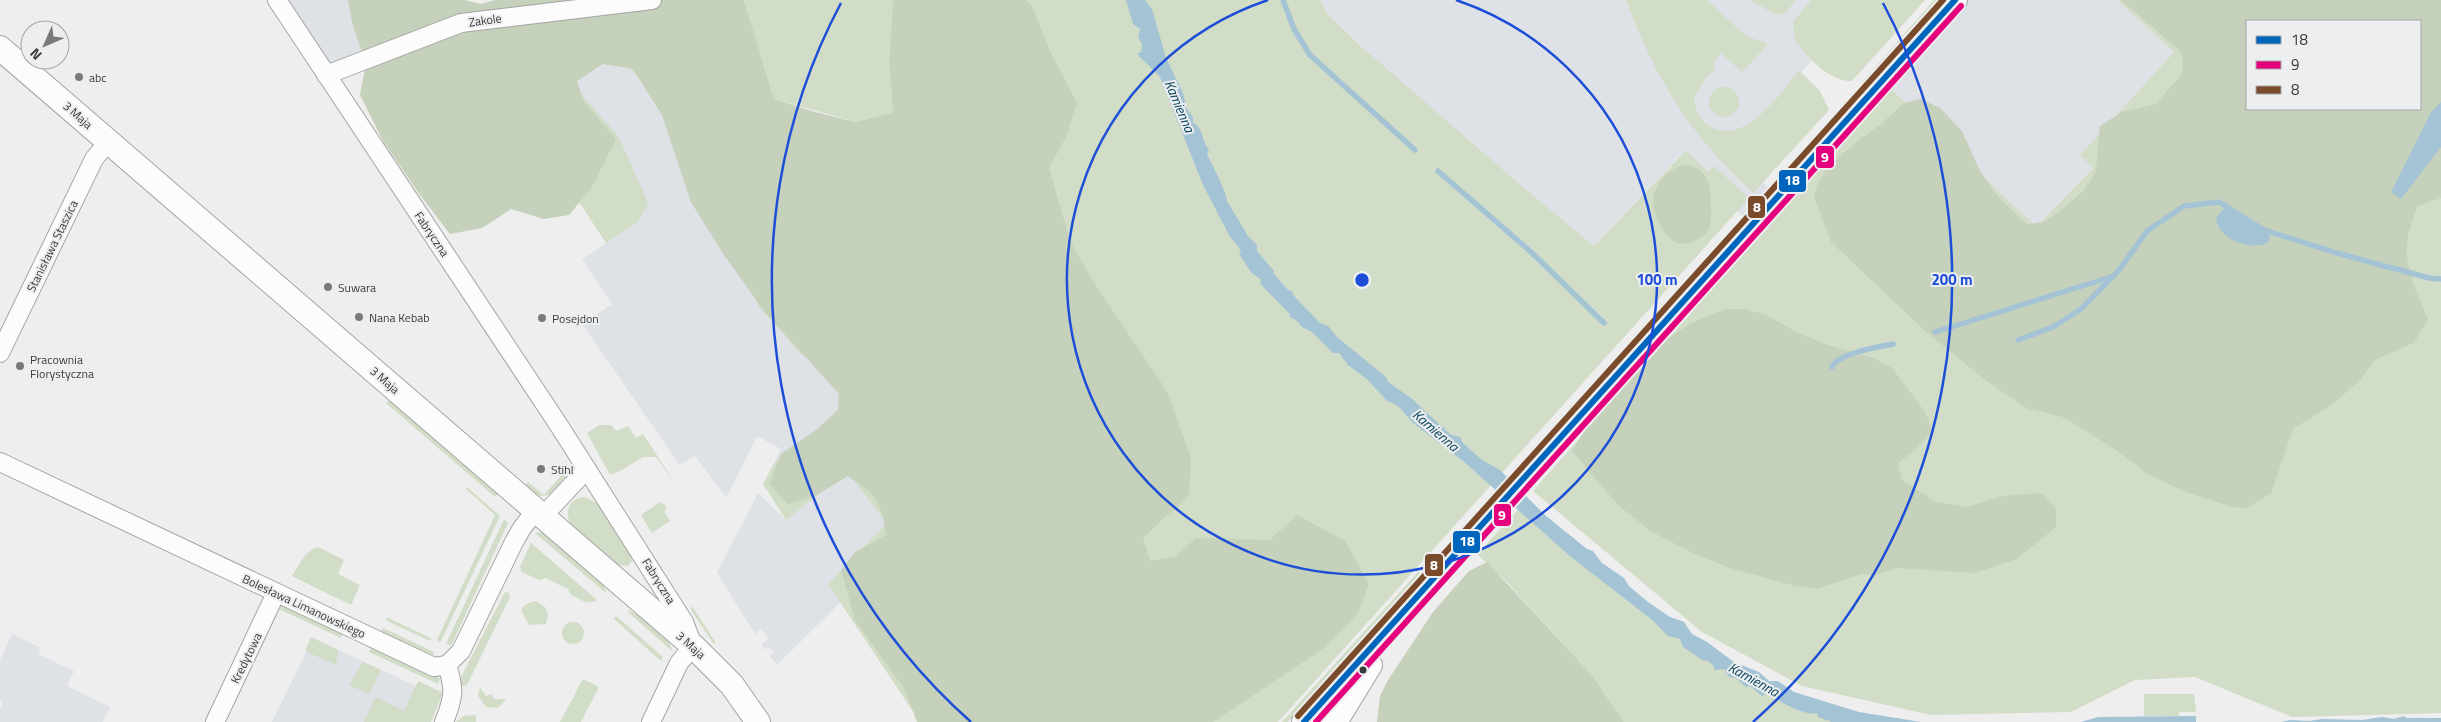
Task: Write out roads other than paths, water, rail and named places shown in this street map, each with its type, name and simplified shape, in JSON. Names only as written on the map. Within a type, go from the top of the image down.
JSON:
[{"type":"street","name":"Fabryczna","points":[[277,0],[587,469],[684,622],[693,646]]},
{"type":"street","name":"Zakole","points":[[326,75],[461,23],[652,0]]},
{"type":"street","points":[[1304,722],[1955,0]]},
{"type":"street","name":"3 Maja","points":[[0,48],[693,646],[732,685],[758,722]]},
{"type":"street","name":"Stanisława Staszica","points":[[0,353],[94,159],[108,142]]},
{"type":"street","name":"Bolesława Limanowskiego","points":[[0,462],[434,666],[447,665]]},
{"type":"street","points":[[444,722],[454,697],[454,685],[447,665],[461,651],[514,542],[522,528],[587,469]]},
{"type":"street","name":"Kredytowa","points":[[215,722],[276,593]]},
{"type":"street","points":[[1335,722],[1403,613]]},
{"type":"street","points":[[651,722],[679,664],[693,646]]},
{"type":"water","name":"Kamienna","points":[[1126,0],[1145,0],[1152,9],[1166,58],[1183,93],[1187,109],[1193,117],[1193,123],[1201,131],[1206,146],[1209,149],[1207,155],[1227,201],[1248,236],[1257,245],[1257,251],[1274,271],[1273,273],[1288,290],[1292,291],[1294,296],[1320,323],[1328,326],[1337,337],[1386,377],[1388,382],[1411,398],[1451,435],[1460,437],[1463,443],[1482,460],[1500,470],[1545,515],[1587,549],[1593,551],[1602,563],[1624,578],[1629,586],[1648,602],[1670,617],[1684,622],[1692,634],[1707,642],[1734,662],[1759,672],[1769,681],[1778,681],[1794,692],[1859,712],[1921,722],[1832,722],[1818,717],[1817,713],[1806,713],[1792,708],[1768,693],[1762,696],[1750,686],[1746,687],[1736,678],[1729,677],[1724,669],[1714,670],[1714,666],[1707,660],[1704,661],[1683,647],[1680,639],[1668,636],[1651,619],[1571,557],[1463,461],[1413,423],[1398,406],[1386,400],[1367,379],[1348,365],[1339,353],[1333,353],[1312,332],[1302,327],[1289,316],[1290,314],[1260,284],[1261,280],[1251,272],[1239,254],[1241,253],[1239,247],[1230,237],[1203,185],[1160,77],[1137,54],[1141,52],[1142,44],[1138,37],[1140,29],[1133,24]]},
{"type":"water","points":[[2441,102],[2441,147],[2401,199],[2391,192],[2431,112]]},
{"type":"water","points":[[2226,206],[2269,231],[2269,242],[2253,246],[2236,242],[2229,238],[2218,226],[2216,218]]},
{"type":"water","points":[[2196,716],[2196,722],[2081,722],[2098,717]]},
{"type":"water","points":[[2403,716],[2407,718],[2441,718],[2441,722],[2281,722],[2323,719],[2362,720],[2382,717],[2394,719]]},
{"type":"waterway","points":[[1283,0],[1294,29],[1310,55],[1415,150]]},
{"type":"waterway","points":[[1438,171],[1531,252],[1604,323]]},
{"type":"waterway","points":[[2018,340],[2053,327],[2081,309],[2119,270],[2147,231],[2184,206],[2219,202],[2264,230],[2337,253],[2429,278],[2441,279]]},
{"type":"waterway","points":[[1935,332],[2114,276]]},
{"type":"waterway","points":[[1832,367],[1836,362],[1850,354],[1893,344]]},
{"type":"place","name":"abc","points":[[79,77]]},
{"type":"place","name":"Suwara","points":[[328,287]]},
{"type":"place","name":"Nana Kebab","points":[[359,317]]},
{"type":"place","name":"Posejdon","points":[[542,318]]},
{"type":"place","name":"Pracownia Florystyczna","points":[[20,366]]},
{"type":"place","name":"Stihl","points":[[541,469]]}]
